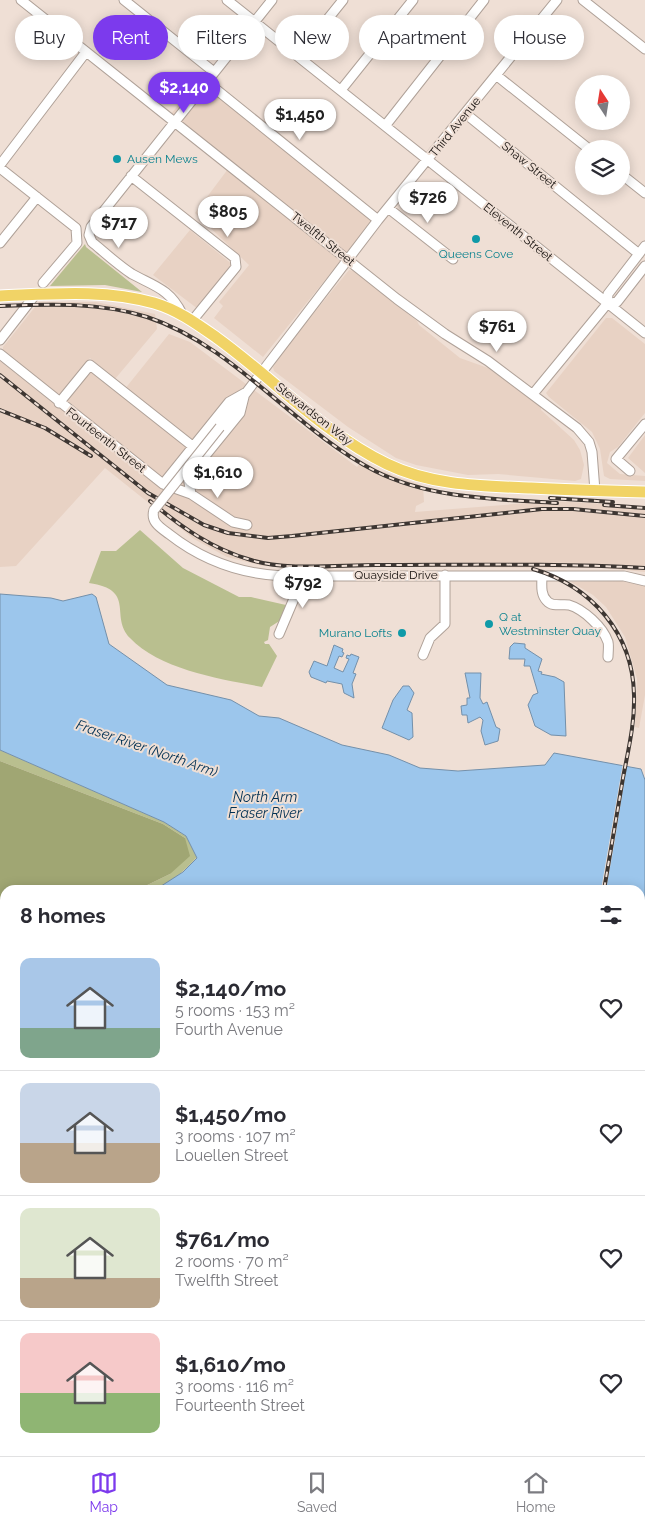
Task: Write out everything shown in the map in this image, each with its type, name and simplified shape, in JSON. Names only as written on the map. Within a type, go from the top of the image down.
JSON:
[{"type":"main road","name":"Stewardson Way","points":[[0,296],[102,293],[155,303],[182,314],[261,371],[325,425],[358,448],[388,464],[417,475],[449,483],[479,486],[645,492]]},
{"type":"street","name":"Twelfth Street","points":[[21,0],[397,299],[533,394],[577,428],[589,442],[594,458],[594,491]]},
{"type":"street","points":[[124,0],[214,72]]},
{"type":"street","name":"Eleventh Street","points":[[227,0],[246,15]]},
{"type":"street","points":[[260,15],[272,0]]},
{"type":"street","points":[[331,15],[343,0]]},
{"type":"street","points":[[341,90],[413,0]]},
{"type":"street","points":[[385,126],[484,0]]},
{"type":"street","name":"Third Avenue","points":[[245,393],[378,220],[557,0]]},
{"type":"street","points":[[583,0],[645,49]]},
{"type":"street","name":"Eleventh Street","points":[[265,30],[275,38]]},
{"type":"street","points":[[43,283],[76,243],[76,228],[0,166],[86,52]]},
{"type":"street","points":[[182,314],[175,300],[144,278],[133,274],[92,242],[90,231],[131,176],[224,60]]},
{"type":"street","name":"Eleventh Street","points":[[303,60],[645,333]]},
{"type":"street","points":[[496,75],[578,140]]},
{"type":"street","points":[[207,82],[378,220]]},
{"type":"street","name":"Shaw Street","points":[[466,114],[642,250]]},
{"type":"street","points":[[131,176],[234,258],[236,267],[192,321]]},
{"type":"street","points":[[630,181],[645,193]]},
{"type":"street","points":[[0,243],[37,197]]},
{"type":"street","points":[[388,208],[453,259]]},
{"type":"street","points":[[533,394],[607,304],[608,294],[642,250]]},
{"type":"street","points":[[607,304],[617,302],[645,266]]},
{"type":"street","points":[[0,340],[35,295]]},
{"type":"street","name":"Fourteenth Street","points":[[0,354],[59,403],[163,484],[191,494],[233,522],[247,525]]},
{"type":"street","points":[[59,403],[90,365],[205,456]]},
{"type":"street","points":[[163,484],[230,401],[245,393]]},
{"type":"street","points":[[191,494],[188,478],[243,410],[245,393]]},
{"type":"street","name":"Quayside Drive","points":[[245,393],[154,510],[153,515],[156,524],[202,556],[223,565],[255,574],[304,576],[624,576],[645,581]]},
{"type":"street","points":[[630,471],[616,459],[645,424]]},
{"type":"street","points":[[423,655],[430,638],[445,624],[445,575]]},
{"type":"street","points":[[542,575],[542,590],[546,601],[550,604],[576,607],[584,613],[608,642],[608,657]]},
{"type":"street","points":[[279,634],[304,576]]},
{"type":"shaded area","points":[[199,80],[373,211],[371,223],[263,357],[214,318],[223,306],[219,302],[249,265],[195,213],[228,169],[166,120]]},
{"type":"shaded area","points":[[190,230],[233,265],[198,309],[153,275]]},
{"type":"shaded area","points":[[349,270],[355,271],[460,358],[488,368],[541,406],[541,410],[574,440],[580,450],[584,465],[581,479],[575,481],[498,474],[468,475],[416,465],[396,458],[348,427],[274,371],[273,367],[287,346]]},
{"type":"shaded area","points":[[39,302],[96,302],[155,314],[157,329],[115,379],[90,358],[60,394],[49,390],[3,351],[3,347]]},
{"type":"shaded area","points":[[606,318],[612,318],[645,344],[645,413],[618,447],[610,452],[607,463],[620,474],[645,476],[645,481],[610,479],[604,476],[600,449],[592,432],[546,393]]},
{"type":"shaded area","points":[[169,334],[190,342],[357,467],[362,461],[378,470],[423,486],[424,502],[416,506],[415,512],[553,501],[645,506],[645,572],[605,568],[263,566],[227,557],[194,539],[105,468],[16,566],[0,567],[0,361],[59,408],[90,371],[120,395]]},
{"type":"shaded area","points":[[645,435],[645,473],[628,458]]},
{"type":"shaded area","points":[[621,581],[645,586],[645,695],[639,728],[635,727],[637,679],[625,637],[606,607],[593,595],[571,582]]},
{"type":"green space","points":[[85,244],[86,247],[142,292],[105,285],[50,286]]},
{"type":"green space","points":[[140,530],[183,568],[239,597],[251,597],[286,605],[281,620],[270,627],[268,640],[264,642],[269,644],[277,656],[262,687],[192,672],[158,658],[130,638],[124,630],[121,621],[120,605],[113,591],[104,586],[89,583],[101,551],[116,551]]},
{"type":"green space","points":[[0,750],[164,822],[186,836],[197,857],[184,871],[164,885],[147,885],[170,874],[185,838],[163,824],[0,761]]},
{"type":"green space","points":[[0,761],[163,824],[185,838],[190,856],[170,874],[147,885],[0,885]]},
{"type":"water","name":"North Arm Fraser River","points":[[0,594],[51,598],[63,601],[92,594],[96,597],[109,644],[167,685],[231,700],[259,716],[279,718],[342,745],[389,755],[420,768],[458,771],[545,765],[554,753],[641,769],[645,780],[645,885],[163,885],[183,872],[197,858],[186,836],[164,822],[0,750]]},
{"type":"water","points":[[514,643],[525,644],[525,648],[542,659],[538,671],[542,672],[541,674],[555,677],[564,682],[566,736],[551,735],[535,726],[528,705],[533,695],[538,693],[530,666],[524,666],[525,659],[509,659],[510,647]]},
{"type":"water","points":[[334,645],[343,649],[342,652],[344,653],[342,657],[339,656],[334,668],[343,672],[349,659],[346,658],[347,655],[350,656],[351,654],[359,657],[353,673],[356,674],[352,684],[354,698],[344,693],[342,684],[327,681],[326,683],[311,677],[309,672],[314,661],[327,666]]},
{"type":"water","points":[[465,673],[481,673],[480,698],[483,704],[487,702],[496,727],[500,729],[498,741],[485,745],[481,731],[483,720],[480,717],[468,723],[467,715],[462,715],[461,706],[467,705],[467,698],[470,698]]},
{"type":"water","points":[[403,686],[409,686],[414,693],[407,710],[412,713],[413,737],[409,740],[382,728],[393,700]]},
{"type":"pier","points":[[623,763],[627,764],[614,845],[607,885],[602,885]]},
{"type":"railway","points":[[0,306],[93,306],[147,317],[179,330],[208,347],[346,454],[375,471],[396,480],[441,492],[464,496],[557,503]]},
{"type":"railway","points":[[0,375],[148,493],[204,525],[228,533],[268,538],[542,509],[573,509],[645,516]]},
{"type":"railway","points":[[0,410],[45,428],[91,456]]},
{"type":"railway","points":[[550,498],[613,502]]},
{"type":"railway","points":[[150,501],[173,520],[210,543],[223,550],[265,563],[312,567],[544,565],[645,568]]},
{"type":"railway","points":[[604,505],[645,508]]},
{"type":"railway","points":[[533,569],[573,587],[605,615],[617,632],[632,672],[634,695],[632,726],[605,885]]},
{"type":"place","name":"Ausen Mews","points":[[117,159]]},
{"type":"place","name":"Queens Cove","points":[[476,239]]},
{"type":"place","name":"Q at Westminster Quay","points":[[489,624]]},
{"type":"place","name":"Murano Lofts","points":[[402,633]]},
{"type":"water label","name":"Fraser River (North Arm)","points":[[147,748]]}]
